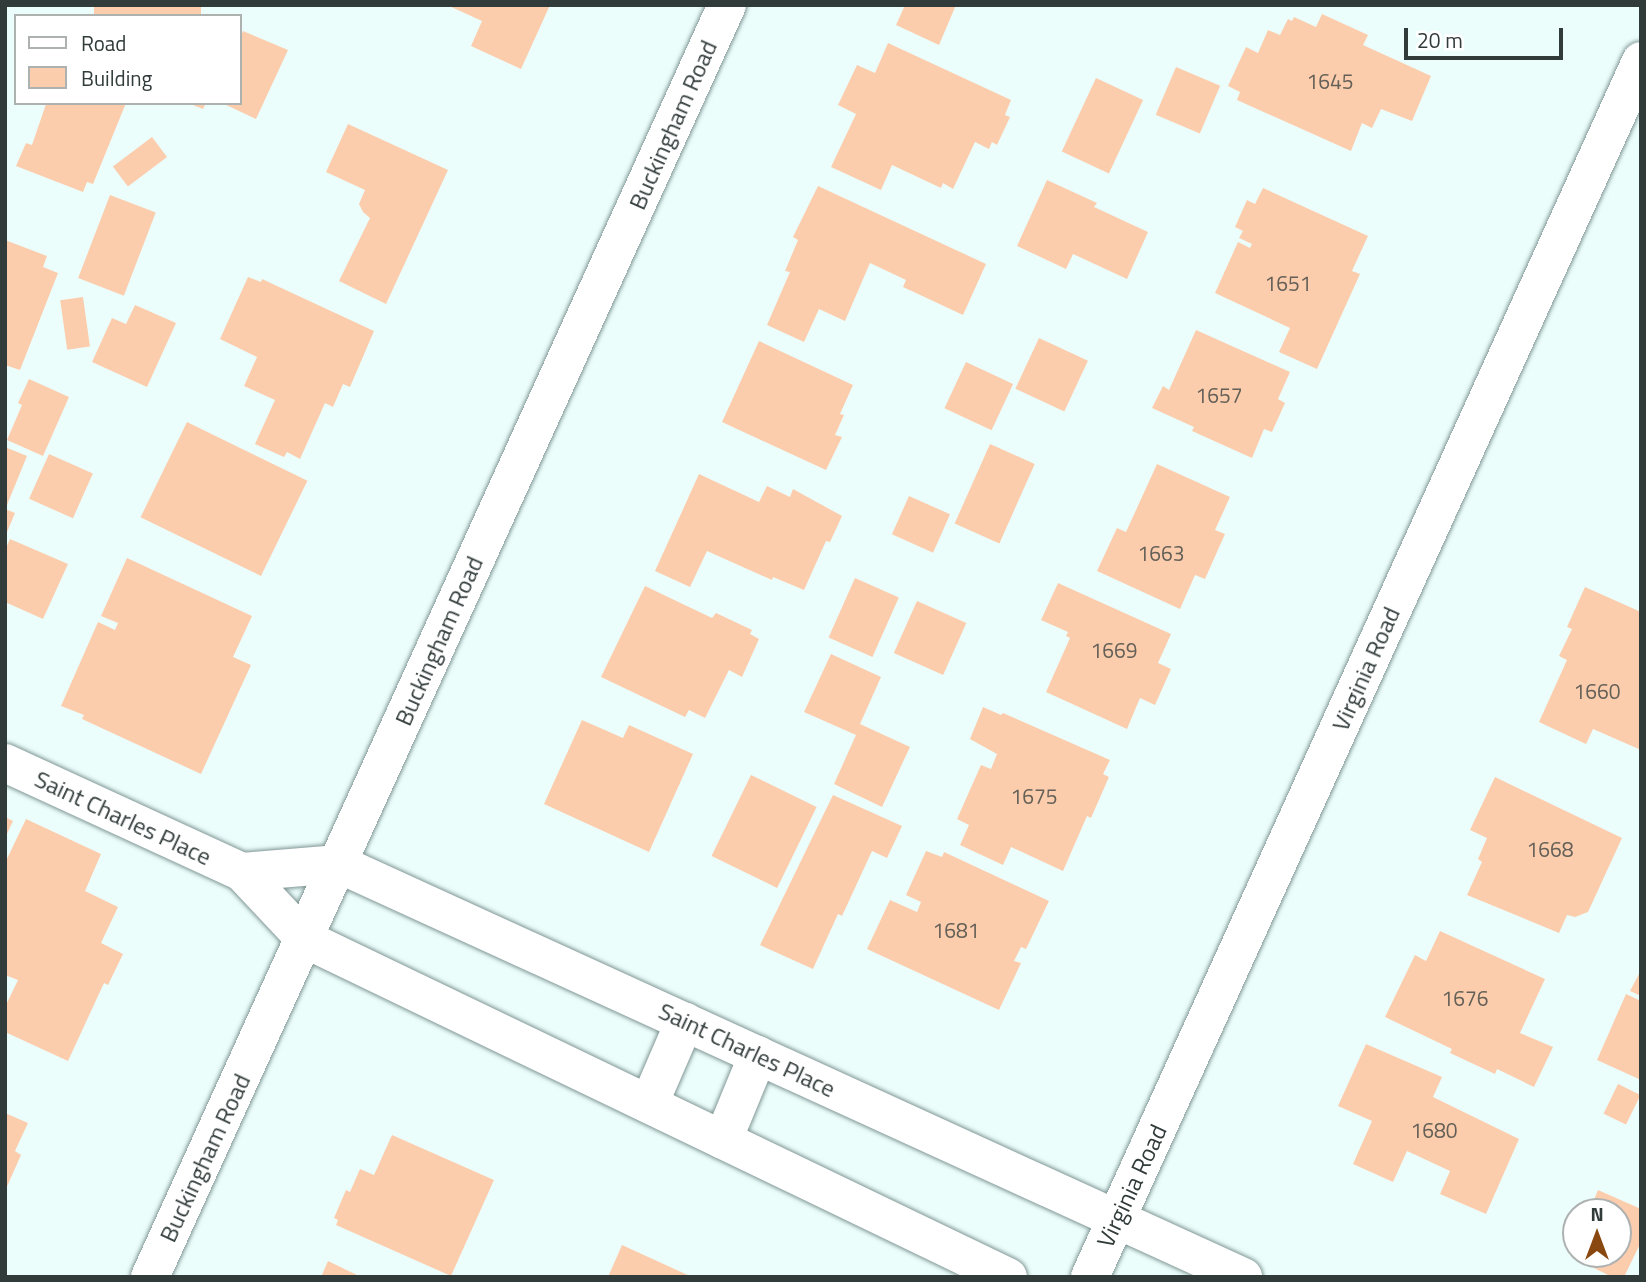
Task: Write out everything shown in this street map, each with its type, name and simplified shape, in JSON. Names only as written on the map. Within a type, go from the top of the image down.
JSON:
[{"type":"street","name":"Buckingham Road","points":[[150,1277],[727,5]]},
{"type":"street","name":"Virginia Road","points":[[1090,1277],[1641,61]]},
{"type":"street","name":"Saint Charles Place","points":[[5,763],[242,872],[305,939],[1008,1277]]},
{"type":"street","name":"Saint Charles Place","points":[[242,872],[339,864],[1243,1277]]},
{"type":"street","points":[[649,1104],[685,1021]]},
{"type":"street","points":[[723,1140],[758,1055]]},
{"type":"building","points":[[94,5],[201,5],[201,14],[94,14]]},
{"type":"building","points":[[447,5],[550,5],[521,69],[471,46],[482,21]]},
{"type":"building","points":[[905,5],[956,5],[939,45],[896,25]]},
{"type":"building","points":[[1322,14],[1368,35],[1363,45],[1431,76],[1412,121],[1381,109],[1372,128],[1362,123],[1351,151],[1237,100],[1240,92],[1228,86],[1246,47],[1258,53],[1268,30],[1280,35],[1288,19],[1292,21],[1294,17],[1316,27]]},
{"type":"building","points":[[243,31],[288,50],[256,119],[226,105],[242,105]]},
{"type":"building","points":[[888,43],[1011,100],[1005,115],[1010,117],[997,145],[992,142],[989,149],[975,142],[953,189],[943,183],[941,188],[892,165],[881,190],[831,167],[856,114],[838,105],[857,65],[875,73]]},
{"type":"building","points":[[1176,67],[1220,86],[1200,134],[1156,115]]},
{"type":"building","points":[[1096,78],[1143,100],[1109,173],[1062,151]]},
{"type":"building","points":[[46,105],[125,105],[93,184],[87,182],[83,192],[16,166],[26,143],[32,145]]},
{"type":"building","points":[[348,124],[448,170],[386,304],[339,281],[370,218],[359,204],[365,190],[326,172]]},
{"type":"building","points":[[152,137],[167,157],[128,186],[113,166]]},
{"type":"building","points":[[1047,180],[1097,203],[1094,207],[1148,232],[1127,279],[1073,254],[1066,269],[1017,246]]},
{"type":"building","points":[[818,186],[986,264],[963,315],[903,287],[906,280],[870,263],[845,321],[819,309],[804,342],[767,325],[790,272],[785,271],[798,240],[793,237]]},
{"type":"building","points":[[1263,188],[1368,236],[1352,271],[1360,274],[1317,369],[1279,352],[1290,328],[1215,293],[1238,242],[1250,248],[1252,244],[1239,238],[1243,231],[1235,227],[1247,200],[1255,204]]},
{"type":"building","points":[[110,195],[156,213],[124,296],[78,278]]},
{"type":"building","points":[[5,240],[47,256],[43,267],[58,273],[20,370],[5,365]]},
{"type":"building","points":[[248,277],[261,282],[262,279],[374,331],[350,387],[343,384],[333,407],[325,403],[300,459],[287,452],[284,457],[255,444],[275,400],[244,386],[257,357],[220,339]]},
{"type":"building","points":[[83,297],[90,347],[67,350],[60,300]]},
{"type":"building","points":[[135,305],[176,323],[147,387],[92,362],[112,318],[126,324]]},
{"type":"building","points":[[1196,330],[1290,372],[1278,399],[1285,403],[1272,432],[1264,429],[1252,458],[1192,431],[1194,427],[1152,408],[1163,386],[1169,390]]},
{"type":"building","points":[[1039,338],[1088,361],[1064,412],[1015,389]]},
{"type":"building","points":[[759,341],[853,385],[840,414],[844,415],[835,435],[842,437],[826,470],[722,422]]},
{"type":"building","points":[[966,362],[1013,384],[992,430],[944,408]]},
{"type":"building","points":[[29,379],[69,397],[43,456],[7,440],[22,405],[18,403]]},
{"type":"building","points":[[187,422],[307,481],[261,576],[141,517]]},
{"type":"building","points":[[990,444],[1035,464],[999,543],[955,523]]},
{"type":"building","points":[[5,447],[27,456],[7,505],[5,504]]},
{"type":"building","points":[[49,454],[93,474],[73,518],[29,499]]},
{"type":"building","points":[[1157,464],[1230,497],[1215,530],[1225,534],[1205,579],[1195,575],[1180,609],[1097,571],[1117,528],[1126,532]]},
{"type":"building","points":[[699,474],[759,502],[767,486],[790,497],[793,489],[842,516],[830,542],[826,541],[804,590],[773,577],[772,580],[707,551],[690,587],[655,571]]},
{"type":"building","points":[[909,496],[950,514],[933,553],[892,534]]},
{"type":"building","points":[[5,509],[15,513],[5,537]]},
{"type":"building","points":[[10,539],[68,564],[43,619],[5,602],[5,550]]},
{"type":"building","points":[[127,558],[252,616],[233,657],[251,665],[201,774],[82,719],[84,715],[61,706],[98,622],[115,630],[118,623],[101,616]]},
{"type":"building","points":[[855,578],[899,598],[872,657],[829,637]]},
{"type":"building","points":[[1058,583],[1171,634],[1158,663],[1171,669],[1155,705],[1140,698],[1127,729],[1046,692],[1070,638],[1066,636],[1068,632],[1041,620]]},
{"type":"building","points":[[645,586],[712,618],[716,613],[752,630],[750,634],[759,639],[742,677],[729,670],[705,718],[689,710],[685,717],[601,677]]},
{"type":"building","points":[[1585,587],[1641,612],[1641,750],[1593,729],[1586,744],[1539,722],[1567,660],[1559,656],[1572,629],[1567,627]]},
{"type":"building","points":[[917,601],[966,623],[943,675],[894,653]]},
{"type":"building","points":[[831,654],[881,677],[860,724],[910,747],[882,807],[834,784],[856,735],[804,712]]},
{"type":"building","points":[[983,707],[1001,715],[1003,713],[1110,760],[1103,774],[1109,777],[1091,818],[1087,816],[1063,871],[1011,847],[1003,865],[960,845],[969,825],[957,819],[981,765],[991,769],[997,754],[970,739]]},
{"type":"building","points":[[582,720],[623,738],[629,725],[693,754],[649,852],[544,804]]},
{"type":"building","points":[[751,775],[817,807],[777,888],[712,856]]},
{"type":"building","points":[[1495,777],[1622,838],[1588,912],[1575,917],[1567,915],[1559,933],[1467,895],[1482,862],[1478,859],[1487,838],[1470,830]]},
{"type":"building","points":[[833,795],[902,826],[887,858],[872,851],[842,916],[838,914],[813,969],[760,945]]},
{"type":"building","points":[[5,817],[13,821],[5,838]]},
{"type":"building","points":[[26,819],[101,854],[85,891],[118,907],[101,943],[123,954],[108,985],[104,983],[68,1061],[5,1032],[5,1007],[18,980],[5,975],[5,863]]},
{"type":"building","points":[[926,851],[942,857],[944,852],[1049,901],[1026,949],[1021,947],[1014,961],[1021,963],[999,1010],[867,949],[890,900],[917,912],[921,902],[906,895]]},
{"type":"building","points":[[1440,931],[1545,979],[1520,1033],[1553,1047],[1534,1087],[1497,1069],[1495,1074],[1450,1053],[1452,1049],[1385,1017],[1415,955],[1426,961]]},
{"type":"building","points":[[1641,970],[1641,996],[1630,991]]},
{"type":"building","points":[[1626,994],[1641,1001],[1641,1080],[1597,1060]]},
{"type":"building","points":[[1366,1044],[1442,1077],[1433,1097],[1519,1139],[1486,1214],[1440,1194],[1450,1171],[1407,1151],[1393,1182],[1353,1164],[1372,1121],[1338,1106]]},
{"type":"building","points":[[1618,1084],[1640,1095],[1626,1125],[1604,1114]]},
{"type":"building","points":[[5,1113],[28,1123],[15,1151],[21,1155],[5,1191]]},
{"type":"building","points":[[392,1135],[494,1180],[451,1276],[336,1225],[338,1220],[334,1218],[346,1190],[350,1192],[360,1169],[374,1175]]},
{"type":"building","points":[[1598,1190],[1616,1198],[1595,1198]]},
{"type":"building","points":[[1632,1205],[1641,1209],[1641,1242],[1632,1261]]},
{"type":"building","points":[[622,1245],[692,1277],[608,1277]]},
{"type":"building","points":[[328,1261],[361,1277],[321,1277]]},
{"type":"building","points":[[1594,1268],[1628,1268],[1624,1277],[1612,1277]]}]
